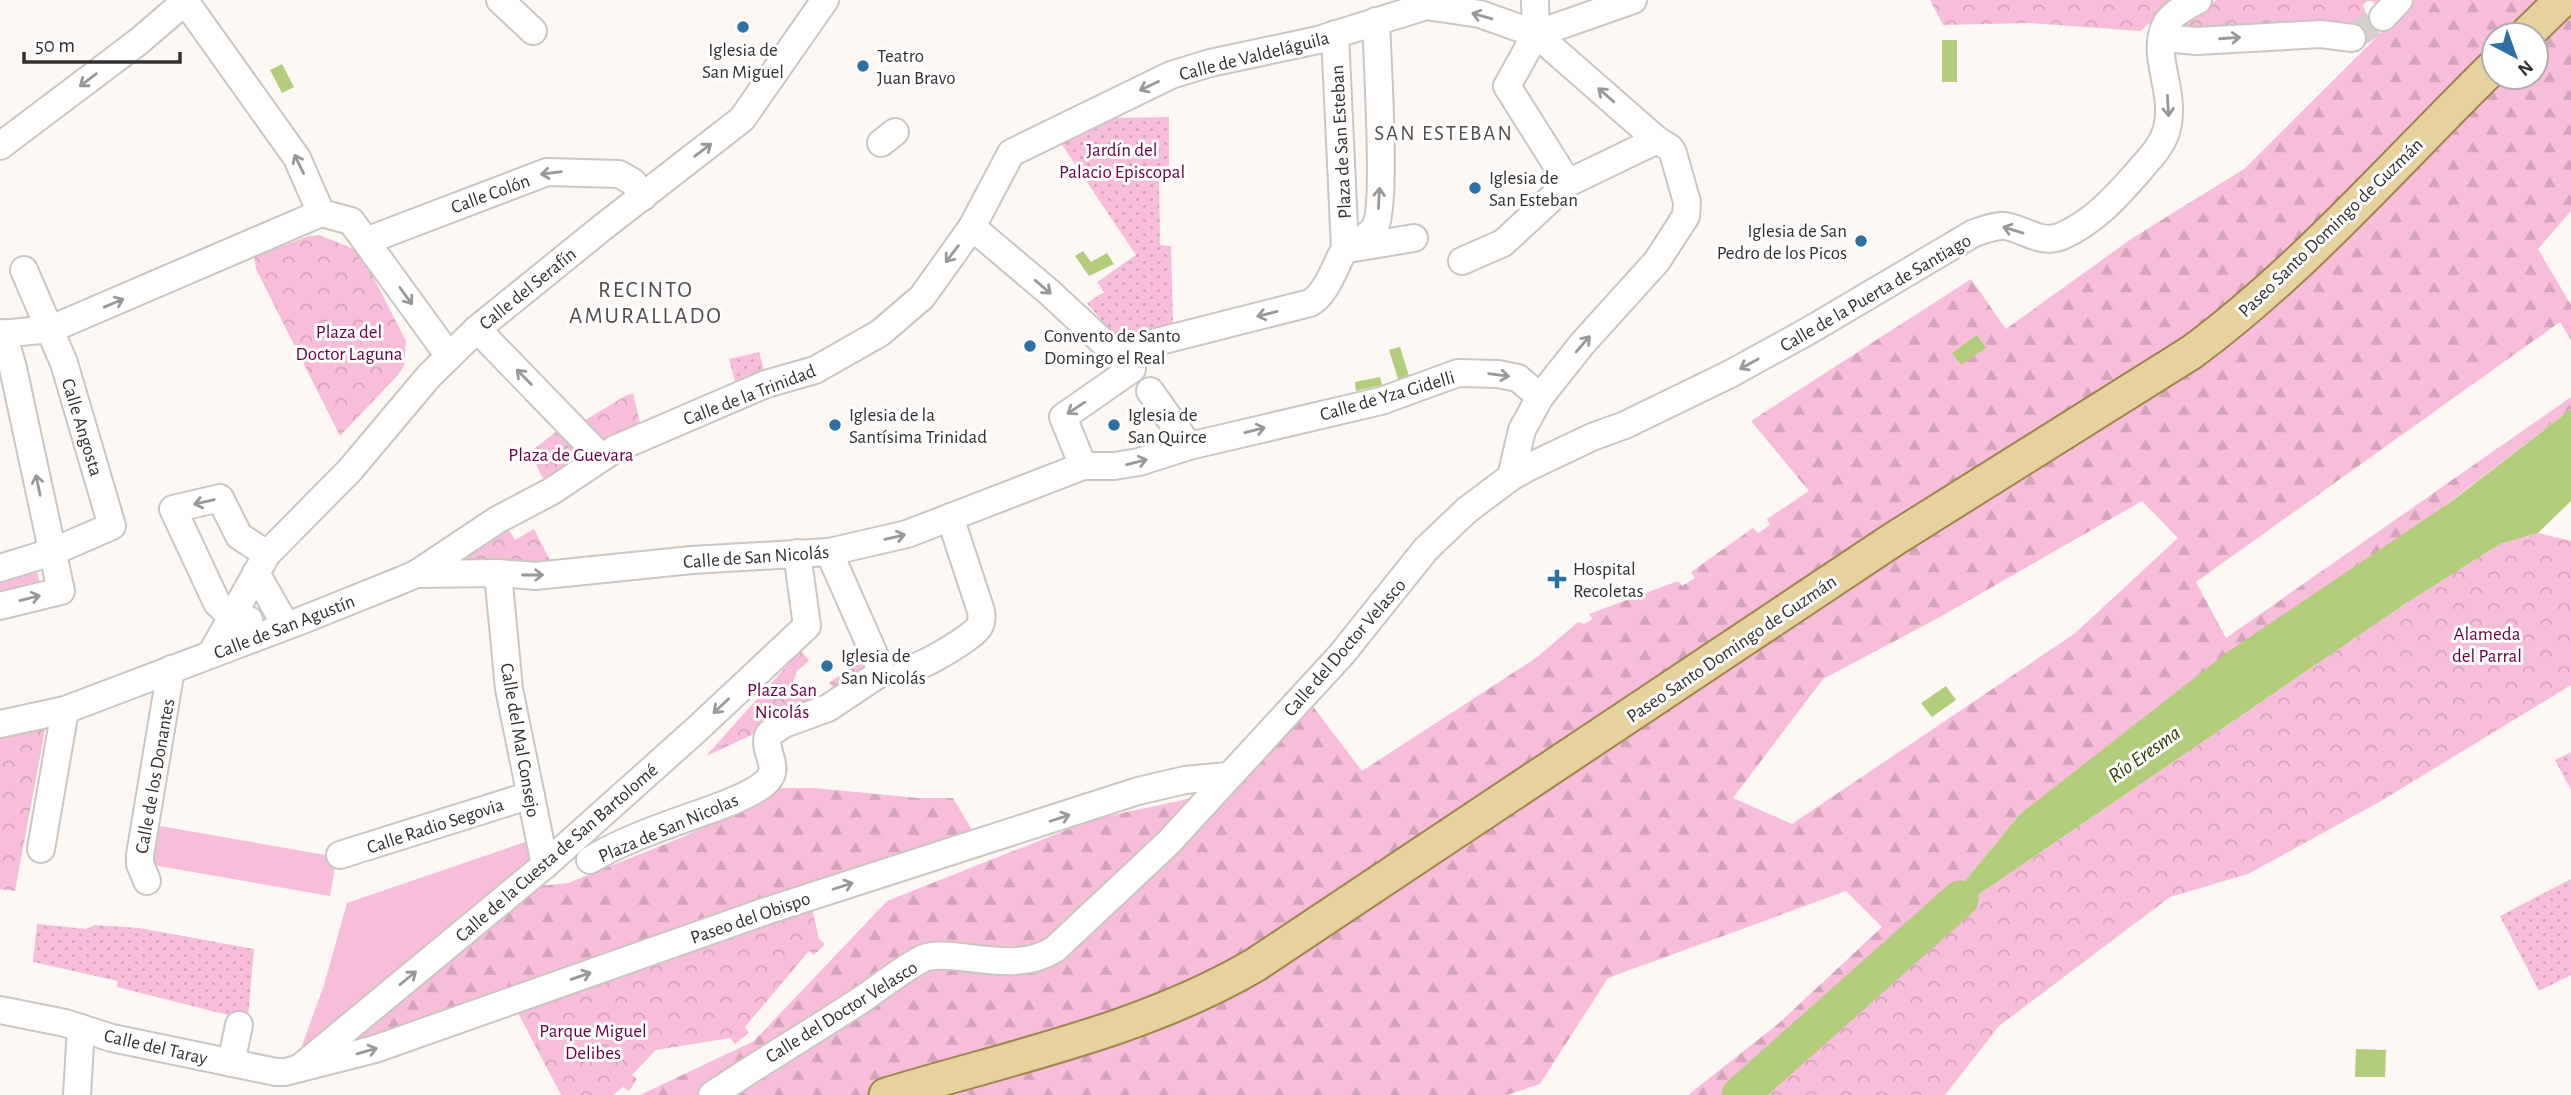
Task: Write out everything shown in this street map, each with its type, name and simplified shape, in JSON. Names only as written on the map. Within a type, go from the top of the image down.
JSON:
[{"type":"main road","points":[[2540,21],[2562,0]]},
{"type":"main road","name":"Paseo Santo Domingo de Guzmán","points":[[886,1095],[1150,1016],[1223,984],[1255,965],[1894,539],[2192,352],[2229,325],[2287,273],[2480,80]]},
{"type":"street","points":[[0,146],[138,42],[186,0],[298,158],[321,213]]},
{"type":"street","points":[[500,0],[533,30]]},
{"type":"street","points":[[1535,0],[1536,34],[1507,86],[1568,183]]},
{"type":"street","points":[[1536,34],[1633,0]]},
{"type":"street","points":[[2198,0],[2167,21],[2162,38],[2197,41],[2321,34],[2352,37]]},
{"type":"street","name":"Calle del Serafín","points":[[449,355],[477,329],[608,223],[742,119],[825,1]]},
{"type":"street","name":"Calle de Valdeláguila","points":[[1011,153],[1171,75],[1210,63],[1335,34],[1426,6],[1480,14],[1536,34]]},
{"type":"street","name":"Plaza de San Esteban","points":[[1345,249],[1369,235],[1378,218],[1380,180],[1376,21]]},
{"type":"street","name":"Plaza de San Esteban","points":[[1123,361],[1310,303],[1325,286],[1345,249],[1335,34]]},
{"type":"street","points":[[1511,477],[1522,430],[1540,397],[1657,261],[1686,216],[1687,202],[1670,148],[1536,34]]},
{"type":"street","name":"Calle de la Puerta de Santiago","points":[[1511,477],[1565,449],[1625,425],[1730,374],[1974,233],[2007,226],[2033,237],[2048,239],[2058,238],[2078,228],[2112,203],[2159,147],[2167,129],[2170,109],[2162,38]]},
{"type":"street","points":[[1462,261],[1503,243],[1568,183],[1657,139]]},
{"type":"street","name":"Calle de la Trinidad","points":[[601,457],[639,437],[766,384],[815,370],[880,332],[922,297],[972,228],[1011,153]]},
{"type":"street","name":"Calle Colón","points":[[366,241],[547,172],[619,174],[633,182],[643,197]]},
{"type":"street","points":[[0,606],[61,591],[13,368],[1,334],[51,329],[321,213],[351,221],[449,355],[350,470],[262,564],[211,654]]},
{"type":"street","points":[[972,228],[1049,292],[1123,361],[1063,417],[1083,466]]},
{"type":"street","points":[[1345,249],[1413,239]]},
{"type":"street","name":"Calle Angosta","points":[[24,270],[64,363],[112,526],[52,552]]},
{"type":"street","points":[[477,329],[601,457]]},
{"type":"street","name":"Calle de Yza Gidelli","points":[[1083,466],[1126,465],[1189,446],[1381,401],[1458,373],[1498,374],[1518,379],[1540,397]]},
{"type":"street","points":[[1150,391],[1189,446]]},
{"type":"street","name":"Calle de San Agustín","points":[[0,724],[65,710],[416,574],[497,520],[552,491],[601,457]]},
{"type":"street","name":"Calle de San Nicolás","points":[[416,574],[498,573],[535,576],[829,552],[907,534],[1083,466]]},
{"type":"street","name":"Calle del Doctor Velasco","points":[[712,1095],[924,958],[941,955],[988,961],[1022,961],[1048,954],[1167,843],[1341,655],[1426,549],[1451,523],[1511,477]]},
{"type":"street","points":[[220,498],[239,536],[262,564],[286,626],[232,617],[218,603],[173,509],[220,498]]},
{"type":"street","points":[[829,552],[892,671],[936,657],[975,632],[982,620],[950,517]]},
{"type":"street","points":[[0,568],[52,552]]},
{"type":"street","name":"Calle de la Cuesta de San Bartolomé","points":[[287,1070],[545,865],[807,626],[797,553]]},
{"type":"street","name":"Calle del Mal Consejo","points":[[498,573],[509,689],[545,865]]},
{"type":"street","name":"Calle de los Donantes","points":[[147,881],[139,864],[140,855],[172,669]]},
{"type":"street","name":"Plaza de San Nicolas","points":[[590,860],[610,848],[734,800],[767,781],[773,771],[766,742],[769,734],[785,724],[828,708],[892,671]]},
{"type":"street","points":[[41,849],[65,710]]},
{"type":"street","name":"Paseo del Obispo","points":[[287,1070],[375,1049],[766,911],[1138,791],[1185,780],[1228,776]]},
{"type":"street","name":"Calle Radio Segovia","points":[[340,855],[531,795]]},
{"type":"street","name":"Calle del Taray","points":[[0,1010],[81,1028],[112,1038],[231,1063],[287,1070]]},
{"type":"street","name":"Calle del Taray","points":[[231,1063],[239,1025]]},
{"type":"street","name":"Calle del Taray","points":[[77,1095],[81,1028]]},
{"type":"green space","points":[[1930,0],[2179,0],[2140,31],[2030,23],[1943,25]]},
{"type":"green space","points":[[2217,0],[2386,0],[2379,10],[2372,1],[2367,1],[2363,5],[2367,16],[2346,27],[2185,26],[2187,17]]},
{"type":"green space","points":[[2414,0],[2571,0],[2571,211],[2538,249],[2571,305],[2571,340],[2560,322],[2196,582],[2226,638],[2571,397],[2571,409],[2450,502],[2020,814],[1922,933],[1740,1095],[1688,1095],[1778,1024],[1882,927],[1846,891],[1608,978],[1540,1084],[1507,1095],[640,1095],[754,1041],[887,901],[1094,819],[1216,793],[1308,700],[1362,771],[1536,658],[1578,622],[1584,624],[1593,619],[1589,614],[1678,581],[1682,586],[1695,578],[1691,572],[1753,528],[1758,533],[1770,525],[1767,519],[1809,491],[1751,421],[1971,279],[2006,329],[2131,239],[2244,169]],"holes":[[[2142,501],[2178,538],[2074,634],[1792,824],[1733,798],[1823,679],[1940,617]]]},
{"type":"green space","name":"Jardín del Palacio Episcopal","points":[[1169,117],[1169,176],[1159,176],[1160,245],[1171,246],[1173,328],[1119,341],[1087,303],[1104,292],[1097,282],[1136,255],[1058,139],[1106,118]]},
{"type":"green space","name":"Plaza del Doctor Laguna","points":[[319,235],[354,249],[365,261],[406,341],[404,366],[398,375],[340,436],[256,269],[254,256],[309,236]]},
{"type":"green space","points":[[759,352],[766,377],[736,385],[729,359]]},
{"type":"green space","name":"Plaza de Guevara","points":[[633,393],[642,431],[548,489],[530,452],[565,425],[579,424]]},
{"type":"green space","points":[[503,520],[515,540],[534,529],[555,570],[442,564]]},
{"type":"green space","name":"Alameda del Parral","points":[[2538,533],[2571,541],[2571,685],[2381,801],[2248,874],[2170,897],[1999,1026],[1945,1095],[1740,1095],[1922,933],[2405,604],[2500,544]]},
{"type":"green space","points":[[34,569],[40,584],[0,595],[0,578]]},
{"type":"green space","name":"Plaza San Nicolás","points":[[801,650],[809,661],[797,671],[793,683],[801,693],[812,691],[810,701],[818,705],[706,756]]},
{"type":"green space","points":[[868,655],[875,669],[840,695],[829,683]]},
{"type":"green space","points":[[48,714],[15,891],[0,889],[0,724]]},
{"type":"green space","points":[[2571,752],[2571,790],[2555,760]]},
{"type":"green space","points":[[782,788],[953,798],[972,830],[338,1046],[539,886],[568,883],[683,837]]},
{"type":"green space","points":[[160,826],[337,857],[330,896],[153,865]]},
{"type":"green space","points":[[528,841],[535,852],[529,867],[300,1051],[324,985],[347,903]]},
{"type":"green space","points":[[2571,879],[2571,975],[2539,991],[2500,916]]},
{"type":"green space","name":"Parque Miguel Delibes","points":[[812,908],[819,939],[825,944],[814,955],[809,951],[745,1027],[749,1033],[735,1044],[730,1038],[656,1050],[632,1075],[637,1079],[629,1091],[623,1087],[613,1095],[561,1095],[517,1011]]},
{"type":"green space","points":[[37,924],[86,929],[95,925],[139,928],[254,949],[247,1028],[232,1016],[117,987],[118,981],[33,962]]},
{"type":"water","points":[[1942,40],[1957,40],[1957,82],[1942,82]]},
{"type":"water","points":[[282,64],[294,87],[282,93],[270,70]]},
{"type":"water","points":[[1083,251],[1091,262],[1107,253],[1114,264],[1089,276],[1075,256]]},
{"type":"water","points":[[1977,335],[1986,348],[1961,365],[1952,353]]},
{"type":"water","points":[[1400,347],[1410,379],[1399,382],[1389,350]]},
{"type":"water","points":[[1380,377],[1382,385],[1356,391],[1355,382]]},
{"type":"water","points":[[2571,409],[2571,501],[2538,533],[2500,544],[2405,604],[1922,933],[2020,814],[2229,651],[2452,501]]},
{"type":"water","points":[[1946,686],[1956,700],[1932,717],[1921,703]]},
{"type":"water","points":[[2356,1049],[2386,1050],[2385,1077],[2355,1077]]},
{"type":"waterway","name":"Río Eresma","points":[[1740,1095],[1960,899]]},
{"type":"tunnel","points":[[2352,38],[2383,17]]},
{"type":"place","name":"Iglesia de San Miguel","points":[[743,27]]},
{"type":"place","name":"Teatro Juan Bravo","points":[[863,66]]},
{"type":"place","name":"Iglesia de San Esteban","points":[[1475,188]]},
{"type":"place","name":"Iglesia de San Pedro de los Picos","points":[[1861,241]]},
{"type":"place","name":"Convento de Santo Domingo el Real","points":[[1030,346]]},
{"type":"place","name":"Iglesia de la Santísima Trinidad","points":[[835,425]]},
{"type":"place","name":"Iglesia de San Quirce","points":[[1114,425]]},
{"type":"place","name":"Hospital Recoletas","points":[[1557,579]]},
{"type":"place","name":"Iglesia de San Nicolás","points":[[827,666]]},
{"type":"district","name":"SAN ESTEBAN","points":[[1444,133]]},
{"type":"district","name":"RECINTO AMURALLADO","points":[[646,302]]}]
